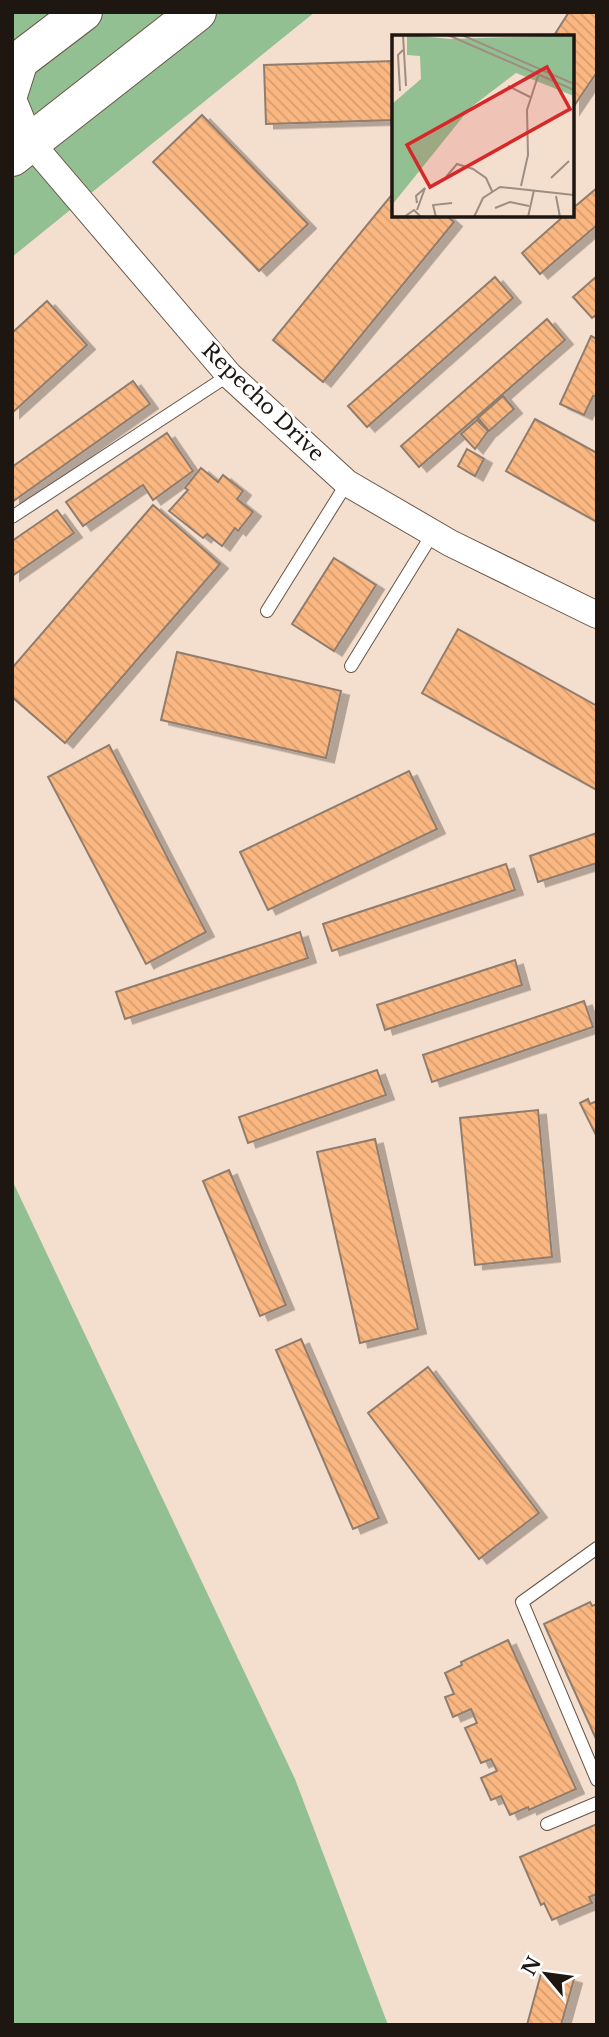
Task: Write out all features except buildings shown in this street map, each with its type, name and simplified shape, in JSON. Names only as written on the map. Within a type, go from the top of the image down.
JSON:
[{"type":"main road","points":[[20,61],[83,12]]},
{"type":"main road","points":[[22,150],[197,12]]},
{"type":"street","name":"Repecho Drive","points":[[20,61],[13,99],[22,150],[229,375],[347,482],[433,533],[597,615]]},
{"type":"lane","points":[[12,517],[229,375]]},
{"type":"lane","points":[[267,611],[347,482]]},
{"type":"lane","points":[[351,666],[433,533]]},
{"type":"lane","points":[[597,1548],[522,1602],[597,1780]]},
{"type":"lane","points":[[547,1824],[597,1803]]},
{"type":"green space","points":[[12,12],[315,12],[12,257]]},
{"type":"green space","points":[[12,1180],[295,1779],[388,2025],[12,2025]]}]
